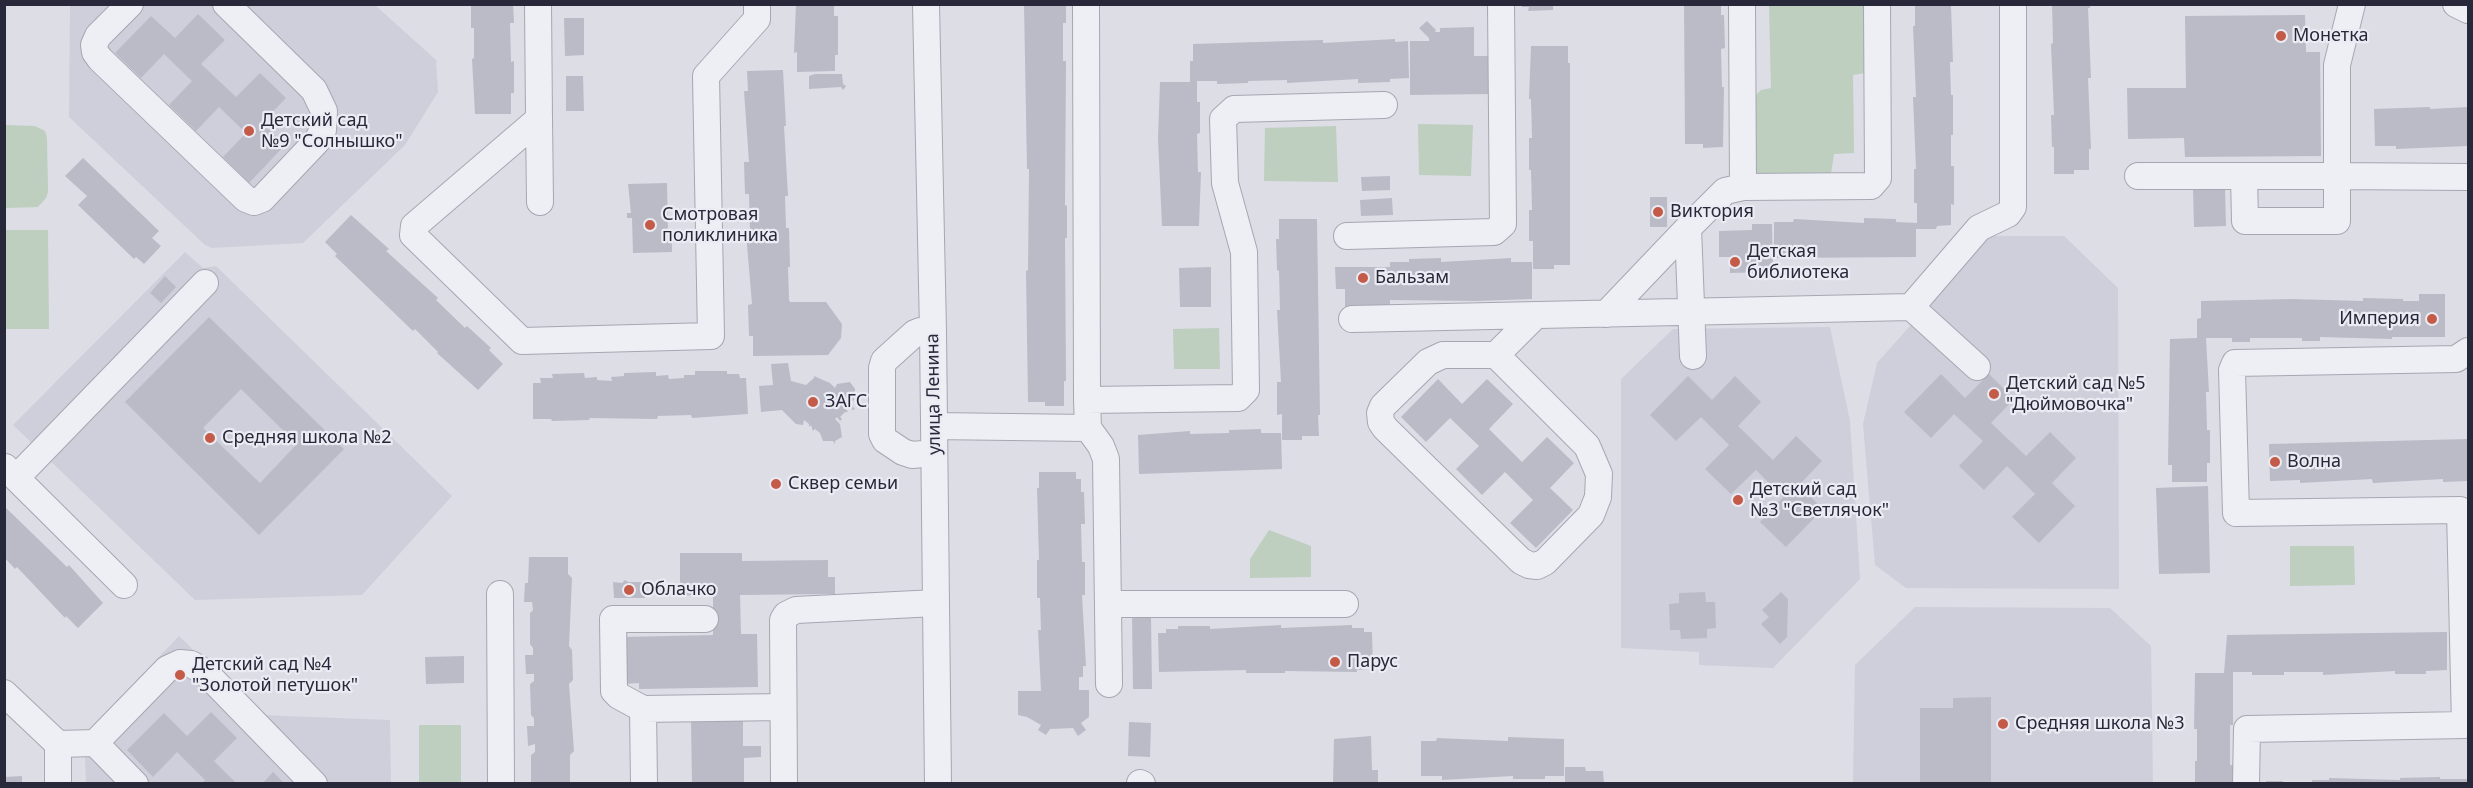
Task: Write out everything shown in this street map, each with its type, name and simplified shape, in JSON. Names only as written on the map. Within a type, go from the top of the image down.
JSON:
[{"type":"street","points":[[129,4],[98,36],[94,45],[95,52],[246,199],[254,202],[262,199],[317,141],[323,130],[324,111],[314,90],[226,4]]},
{"type":"street","points":[[538,4],[540,202]]},
{"type":"street","points":[[539,119],[414,226],[413,235],[522,341],[711,336],[706,76],[757,19],[757,4]]},
{"type":"street","name":"улица Ленина","points":[[926,4],[933,331],[938,783]]},
{"type":"street","points":[[1086,4],[1087,400],[1088,428],[1101,446],[1106,459],[1109,684]]},
{"type":"street","points":[[1347,236],[1494,232],[1503,224],[1501,4]]},
{"type":"street","points":[[1742,4],[1743,187]]},
{"type":"street","points":[[1606,314],[1725,190],[1743,187],[1871,186],[1878,178],[1877,4]]},
{"type":"street","points":[[1911,307],[1979,228],[2008,214],[2013,207],[2013,4]]},
{"type":"street","points":[[2244,176],[2245,221],[2337,221],[2337,65],[2352,4]]},
{"type":"street","points":[[2456,4],[2469,10]]},
{"type":"street","points":[[1087,400],[1238,398],[1246,390],[1244,252],[1225,183],[1223,119],[1234,109],[1384,105]]},
{"type":"street","points":[[2139,176],[2469,177]]},
{"type":"street","points":[[1688,228],[1693,356]]},
{"type":"street","points":[[124,585],[10,472],[205,284]]},
{"type":"street","points":[[1352,319],[1911,307],[1977,367]]},
{"type":"street","points":[[1496,355],[1587,446],[1599,474],[1598,497],[1591,515],[1545,562],[1537,566],[1521,561],[1381,422],[1380,413],[1383,406],[1428,362],[1443,355],[1496,355],[1536,315]]},
{"type":"street","points":[[933,331],[915,333],[884,361],[882,368],[882,434],[885,440],[903,452],[912,455],[934,453]]},
{"type":"street","points":[[2246,783],[2247,729],[2465,725],[2460,510],[2236,513],[2232,370],[2235,363],[2456,359],[2469,351]]},
{"type":"street","points":[[934,426],[1088,428]]},
{"type":"street","points":[[500,594],[501,783]]},
{"type":"street","points":[[784,783],[783,620],[790,612],[796,610],[936,603]]},
{"type":"street","points":[[1108,604],[1345,604]]},
{"type":"street","points":[[705,619],[614,619],[615,691],[619,696],[643,709],[783,707]]},
{"type":"street","points":[[95,744],[167,669],[180,663],[191,664],[206,672],[314,783]]},
{"type":"street","points":[[4,693],[57,744],[95,744],[135,783]]},
{"type":"street","points":[[643,709],[644,783]]},
{"type":"street","points":[[57,744],[58,783]]},
{"type":"shaded area","name":"Детский сад №9 \"Солнышко\"","points":[[70,5],[375,5],[436,60],[438,92],[405,145],[303,243],[212,248],[205,245],[69,117]]},
{"type":"shaded area","name":"Детский сад №5 \"Дюймовочка\"","points":[[1990,236],[2064,236],[2118,288],[2119,589],[1906,588],[1875,565],[1863,424],[1877,363]]},
{"type":"shaded area","name":"Средняя школа №2","points":[[185,252],[203,268],[216,266],[452,496],[362,595],[195,600],[13,425]]},
{"type":"shaded area","name":"Детский сад №3 \"Светлячок\"","points":[[1830,327],[1850,421],[1860,579],[1773,668],[1699,665],[1699,652],[1621,648],[1621,379],[1673,329]]},
{"type":"shaded area","name":"Средняя школа №3","points":[[1915,607],[2110,608],[2151,646],[2153,783],[1853,784],[1855,665]]},
{"type":"shaded area","name":"Детский сад №4 \"Золотой петушок\"","points":[[179,636],[260,715],[390,720],[391,783],[86,783],[84,736]]},
{"type":"green space","points":[[1769,5],[1868,5],[1865,73],[1853,75],[1854,153],[1834,154],[1831,174],[1758,176],[1755,167],[1755,96],[1761,90],[1771,88]]},
{"type":"green space","points":[[1418,124],[1473,125],[1471,176],[1419,175]]},
{"type":"green space","points":[[5,125],[35,126],[45,131],[48,192],[38,207],[5,208]]},
{"type":"green space","points":[[1336,126],[1338,182],[1264,181],[1265,128]]},
{"type":"green space","points":[[4,230],[48,230],[49,329],[5,329]]},
{"type":"green space","points":[[1219,328],[1220,369],[1174,369],[1173,329]]},
{"type":"green space","points":[[1269,530],[1311,546],[1311,577],[1250,578],[1250,559]]},
{"type":"green space","points":[[2290,546],[2354,546],[2355,585],[2290,586]]},
{"type":"green space","points":[[419,725],[461,725],[461,783],[419,783]]},
{"type":"building","points":[[471,4],[513,4],[514,23],[510,23],[511,62],[514,61],[514,93],[511,93],[511,114],[475,114],[472,59],[474,58],[474,28],[471,28]]},
{"type":"building","points":[[796,4],[834,4],[834,16],[838,16],[838,55],[835,55],[835,71],[797,72],[797,52],[794,53]]},
{"type":"building","points":[[1522,4],[1553,4],[1553,10],[1528,11],[1529,7],[1522,7]]},
{"type":"building","points":[[1684,4],[1721,4],[1721,15],[1724,15],[1725,48],[1721,49],[1722,87],[1724,87],[1723,147],[1703,148],[1703,144],[1685,144]]},
{"type":"building","points":[[2052,4],[2090,4],[2088,8],[2091,78],[2088,78],[2091,149],[2089,149],[2089,170],[2074,170],[2074,174],[2054,174],[2051,115],[2054,115]]},
{"type":"building","points":[[1024,5],[1066,5],[1066,23],[1063,23],[1063,61],[1066,61],[1065,205],[1067,206],[1064,406],[1045,406],[1045,402],[1028,402],[1026,271],[1028,270],[1029,169],[1027,169]]},
{"type":"building","points":[[1915,6],[1951,6],[1953,62],[1950,62],[1953,135],[1951,135],[1951,166],[1954,166],[1954,205],[1951,204],[1951,225],[1937,226],[1936,229],[1916,229],[1916,257],[1774,258],[1774,222],[1793,222],[1794,219],[1864,223],[1864,218],[1896,219],[1896,222],[1917,223],[1917,203],[1914,203],[1914,169],[1916,169],[1913,97],[1916,97],[1913,26],[1915,26]]},
{"type":"building","points":[[198,14],[225,40],[201,64],[236,97],[260,73],[286,98],[262,123],[285,145],[249,183],[223,157],[246,133],[219,107],[196,131],[169,105],[192,81],[164,54],[141,78],[115,53],[151,16],[175,38]]},
{"type":"building","points":[[2305,15],[2306,52],[2320,52],[2321,156],[2185,157],[2184,138],[2128,139],[2127,88],[2186,88],[2185,16]]},
{"type":"building","points":[[564,18],[584,18],[584,55],[565,56]]},
{"type":"building","points":[[1427,21],[1436,30],[1435,32],[1440,32],[1440,28],[1474,27],[1474,56],[1492,56],[1491,94],[1410,95],[1410,41],[1429,41],[1429,38],[1419,28]]},
{"type":"building","points":[[1395,39],[1395,42],[1408,41],[1409,78],[1390,79],[1390,82],[1358,83],[1358,79],[1287,83],[1287,80],[1248,81],[1248,83],[1217,84],[1217,81],[1197,81],[1197,102],[1200,102],[1200,133],[1197,134],[1198,172],[1201,172],[1199,226],[1162,226],[1158,139],[1160,82],[1190,82],[1193,44],[1323,40],[1323,43]]},
{"type":"building","points":[[1531,46],[1568,46],[1568,63],[1570,63],[1570,265],[1554,265],[1554,269],[1533,269],[1533,241],[1529,241],[1529,210],[1532,210],[1531,170],[1529,170],[1529,138],[1532,138],[1531,99],[1529,99]]},
{"type":"building","points":[[783,70],[788,196],[785,196],[786,228],[789,228],[789,300],[790,302],[826,302],[842,324],[841,338],[828,355],[753,356],[753,336],[749,336],[748,305],[752,304],[746,233],[750,233],[749,194],[745,194],[744,162],[749,162],[744,91],[748,91],[747,71]]},
{"type":"building","points":[[842,74],[843,84],[846,86],[843,90],[841,87],[809,89],[809,76]]},
{"type":"building","points":[[566,76],[583,76],[584,111],[566,111]]},
{"type":"building","points":[[2430,107],[2430,109],[2468,107],[2468,146],[2396,149],[2396,146],[2375,146],[2374,109]]},
{"type":"building","points":[[83,158],[159,231],[152,238],[161,246],[144,264],[136,257],[134,259],[78,205],[87,196],[65,176]]},
{"type":"building","points":[[1390,176],[1390,190],[1362,191],[1361,177]]},
{"type":"building","name":"Смотровая поликлиника","points":[[667,183],[668,232],[672,232],[672,252],[633,253],[632,218],[627,218],[627,213],[631,213],[628,184]]},
{"type":"building","points":[[2193,189],[2225,189],[2226,226],[2194,227]]},
{"type":"building","name":"Виктория","points":[[1650,197],[1667,197],[1667,227],[1650,227]]},
{"type":"building","points":[[1392,198],[1393,215],[1361,216],[1360,200]]},
{"type":"building","points":[[351,215],[389,249],[386,251],[438,298],[436,300],[465,328],[467,326],[491,348],[489,350],[503,364],[478,390],[335,256],[337,254],[325,242]]},
{"type":"building","points":[[1279,219],[1317,219],[1319,436],[1302,436],[1302,440],[1282,440],[1282,414],[1277,415],[1277,382],[1281,382],[1277,310],[1280,310],[1279,271],[1277,270],[1276,239],[1279,239]]},
{"type":"building","points":[[1752,224],[1772,224],[1773,272],[1730,273],[1730,257],[1719,257],[1719,231],[1752,230]]},
{"type":"building","points":[[1441,258],[1441,262],[1511,258],[1511,262],[1532,262],[1532,299],[1390,300],[1390,308],[1345,308],[1345,289],[1336,289],[1335,267],[1390,267],[1390,262]]},
{"type":"building","points":[[1211,267],[1211,307],[1180,307],[1179,268]]},
{"type":"building","points":[[165,276],[176,287],[161,303],[150,293]]},
{"type":"building","points":[[2419,294],[2445,294],[2445,337],[2392,337],[2392,339],[2320,337],[2320,341],[2302,341],[2302,338],[2250,338],[2250,342],[2232,342],[2232,338],[2206,338],[2209,392],[2206,392],[2207,430],[2210,430],[2210,463],[2207,463],[2207,482],[2172,482],[2172,465],[2168,465],[2170,339],[2197,338],[2197,319],[2201,318],[2201,301],[2292,299],[2363,301],[2363,298],[2419,301]]},
{"type":"building","points":[[209,317],[344,449],[259,535],[125,402]],"holes":[[[241,389],[297,444],[260,483],[203,428]]]},
{"type":"building","name":"ЗАГС","points":[[788,363],[791,381],[806,385],[814,376],[830,383],[835,388],[837,384],[850,382],[855,389],[854,400],[850,403],[855,409],[848,407],[846,409],[848,412],[840,417],[842,419],[840,421],[837,417],[835,419],[840,424],[842,437],[835,441],[835,444],[833,441],[823,441],[820,433],[815,429],[813,431],[811,425],[809,427],[804,420],[803,425],[796,424],[782,410],[761,412],[759,386],[773,385],[771,364]]},
{"type":"building","points":[[695,371],[727,371],[727,374],[739,374],[740,378],[746,378],[748,414],[692,418],[691,415],[658,416],[657,419],[590,418],[589,420],[552,421],[551,419],[533,419],[533,383],[541,383],[540,378],[553,378],[552,374],[584,373],[585,378],[597,377],[597,380],[612,381],[611,377],[624,376],[624,373],[656,372],[656,376],[668,375],[669,379],[695,375]]},
{"type":"building","points":[[1941,374],[1965,398],[1989,374],[2014,399],[1991,423],[2026,456],[2050,432],[2076,458],[2052,483],[2075,506],[2039,543],[2012,517],[2035,494],[2007,466],[1984,490],[1959,466],[1983,441],[1954,414],[1931,438],[1904,412]]},
{"type":"building","points":[[1688,376],[1712,400],[1735,376],[1761,402],[1738,426],[1773,460],[1796,436],[1822,461],[1799,485],[1823,509],[1786,547],[1760,522],[1783,497],[1756,470],[1731,494],[1705,469],[1729,445],[1701,417],[1676,441],[1650,415]]},
{"type":"building","points":[[1438,379],[1462,404],[1487,379],[1513,404],[1489,429],[1522,462],[1547,437],[1574,463],[1550,488],[1573,510],[1536,548],[1510,523],[1533,500],[1505,472],[1482,495],[1456,469],[1479,446],[1450,418],[1426,442],[1401,417]]},
{"type":"building","points":[[1261,429],[1261,433],[1281,433],[1282,469],[1139,474],[1138,435],[1190,431],[1190,434],[1229,433],[1229,430]]},
{"type":"building","points":[[2468,439],[2468,481],[2443,482],[2443,479],[2373,483],[2372,479],[2300,483],[2300,480],[2270,481],[2269,444]]},
{"type":"building","points":[[1039,472],[1076,472],[1076,479],[1081,479],[1081,492],[1084,492],[1085,524],[1081,524],[1082,562],[1085,562],[1085,595],[1082,595],[1086,666],[1083,666],[1083,677],[1079,677],[1079,690],[1089,690],[1089,717],[1081,723],[1086,730],[1078,736],[1073,728],[1050,729],[1046,735],[1038,730],[1041,725],[1018,715],[1018,691],[1041,691],[1038,630],[1041,630],[1040,598],[1037,598]]},
{"type":"building","points":[[2208,486],[2210,573],[2159,574],[2156,488]]},
{"type":"building","points":[[4,506],[67,567],[69,565],[103,603],[78,628],[4,557]]},
{"type":"building","points":[[680,553],[742,553],[742,561],[828,560],[828,577],[835,577],[835,594],[740,595],[741,634],[757,634],[758,687],[639,689],[639,683],[624,684],[623,637],[713,635],[713,596],[726,596],[680,595]]},
{"type":"building","points":[[529,557],[568,557],[568,574],[572,578],[569,646],[572,650],[573,680],[569,684],[574,751],[570,755],[570,784],[531,784],[531,755],[535,752],[535,744],[528,746],[527,726],[534,726],[534,718],[531,715],[530,684],[534,681],[534,674],[526,674],[525,655],[533,655],[533,648],[530,644],[530,613],[533,610],[532,602],[524,602],[525,583],[528,583]]},
{"type":"building","name":"Облачко","points":[[625,580],[645,582],[645,598],[614,598],[613,582],[622,583]]},
{"type":"building","points":[[1705,592],[1706,602],[1715,602],[1716,628],[1707,629],[1707,638],[1681,639],[1680,630],[1670,630],[1669,604],[1679,603],[1679,593]]},
{"type":"building","points":[[1781,592],[1788,599],[1787,637],[1780,644],[1761,624],[1769,617],[1762,610]]},
{"type":"building","points":[[1132,615],[1151,615],[1152,689],[1133,689]]},
{"type":"building","points":[[1281,625],[1281,628],[1352,625],[1352,628],[1364,628],[1364,632],[1372,632],[1373,669],[1357,670],[1357,672],[1246,673],[1246,670],[1159,672],[1158,633],[1166,633],[1166,629],[1178,629],[1178,626],[1210,626],[1210,629]]},
{"type":"building","points":[[2447,632],[2447,670],[2426,671],[2426,674],[2395,674],[2395,671],[2323,675],[2323,672],[2284,672],[2284,675],[2252,675],[2252,672],[2233,672],[2230,765],[2234,765],[2234,784],[2195,784],[2197,729],[2194,729],[2195,673],[2224,673],[2227,635]]},
{"type":"building","points":[[464,656],[464,683],[426,684],[425,657]]},
{"type":"building","points":[[1991,697],[1991,784],[1920,784],[1920,708],[1953,708],[1953,698]]},
{"type":"building","points":[[211,712],[237,738],[214,761],[237,784],[201,784],[205,780],[177,752],[153,777],[127,750],[164,713],[187,736]]},
{"type":"building","points":[[691,720],[743,720],[743,746],[761,746],[761,757],[744,758],[744,784],[692,784]]},
{"type":"building","points":[[1129,722],[1151,723],[1150,757],[1128,756]]},
{"type":"building","points":[[1371,736],[1372,770],[1378,770],[1378,784],[1333,784],[1334,739]]},
{"type":"building","points":[[1508,737],[1564,739],[1564,776],[1545,776],[1545,779],[1513,779],[1513,776],[1442,780],[1442,776],[1421,776],[1421,741],[1436,741],[1437,738],[1508,741]]},
{"type":"building","points":[[1565,767],[1585,767],[1586,771],[1603,771],[1604,784],[1565,784]]},
{"type":"building","points":[[273,772],[285,784],[262,784]]},
{"type":"building","points":[[22,776],[22,784],[4,784],[4,777]]},
{"type":"building","points":[[2440,777],[2440,779],[2468,779],[2468,784],[2312,784],[2312,780],[2329,780],[2329,778],[2400,780],[2400,778]]},
{"type":"building","points":[[2266,781],[2283,781],[2283,784],[2266,784]]},
{"type":"place","name":"Монетка","points":[[2281,36]]},
{"type":"place","name":"Детский сад №9 \"Солнышко\"","points":[[249,131]]},
{"type":"place","name":"Виктория","points":[[1658,212]]},
{"type":"place","name":"Смотровая поликлиника","points":[[650,225]]},
{"type":"place","name":"Детская библиотека","points":[[1735,262]]},
{"type":"place","name":"Бальзам","points":[[1363,278]]},
{"type":"place","name":"Империя","points":[[2432,319]]},
{"type":"place","name":"Детский сад №5 \"Дюймовочка\"","points":[[1994,394]]},
{"type":"place","name":"ЗАГС","points":[[813,402]]},
{"type":"place","name":"Средняя школа №2","points":[[210,438]]},
{"type":"place","name":"Волна","points":[[2275,462]]},
{"type":"place","name":"Сквер семьи","points":[[776,484]]},
{"type":"place","name":"Детский сад №3 \"Светлячок\"","points":[[1738,500]]},
{"type":"place","name":"Облачко","points":[[629,590]]},
{"type":"place","name":"Парус","points":[[1335,662]]},
{"type":"place","name":"Детский сад №4 \"Золотой петушок\"","points":[[180,675]]},
{"type":"place","name":"Средняя школа №3","points":[[2003,724]]}]
